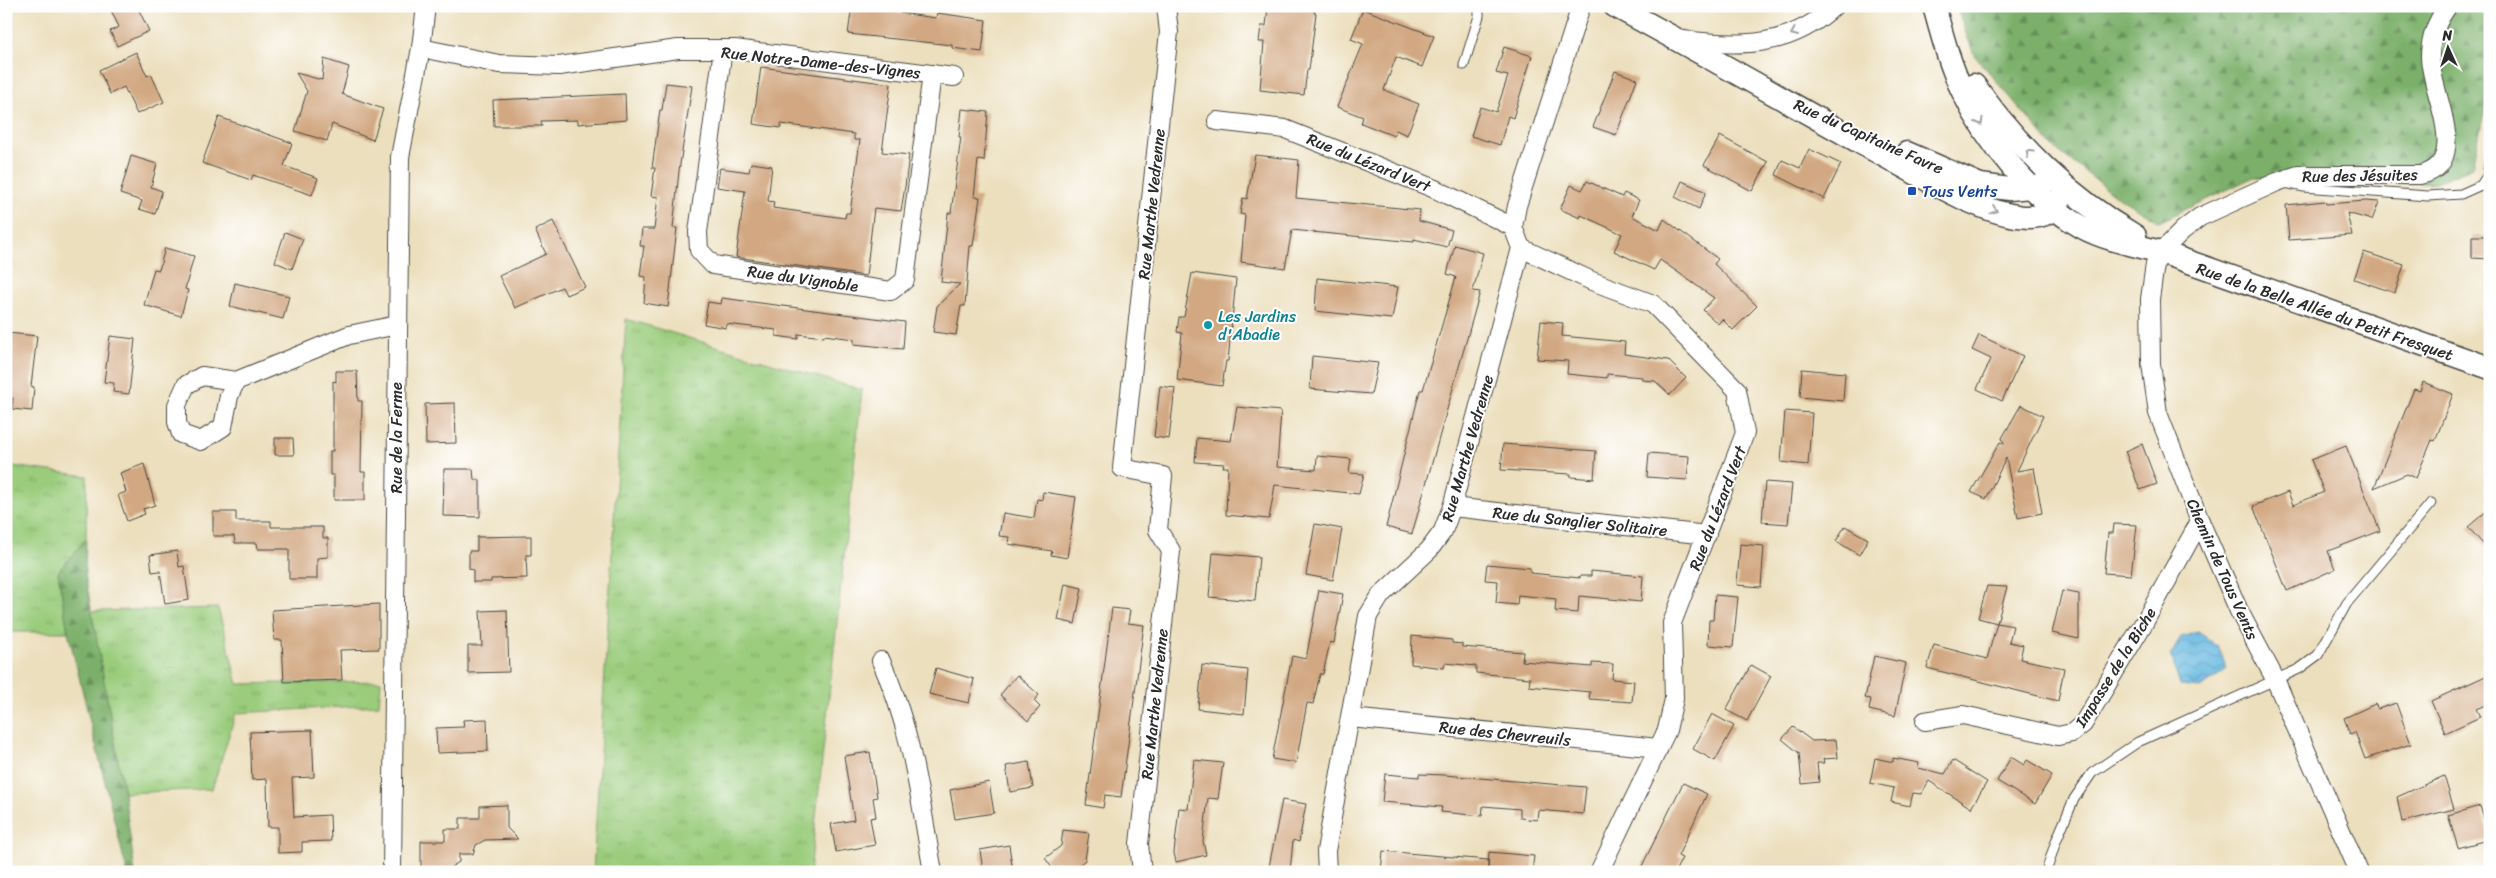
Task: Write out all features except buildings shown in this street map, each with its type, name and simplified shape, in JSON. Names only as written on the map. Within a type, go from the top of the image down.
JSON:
[{"type":"street","name":"Rue de la Ferme","points":[[392,872],[400,157],[421,48],[426,6]]},
{"type":"street","name":"Rue Marthe Vedrenne","points":[[1142,872],[1139,844],[1171,551],[1158,530],[1164,476],[1122,468],[1169,32],[1166,6]]},
{"type":"street","points":[[1521,248],[1513,227],[1517,206],[1581,6]]},
{"type":"street","name":"Rue du Capitaine Favre","points":[[1615,6],[1915,173],[1984,207],[2018,216],[2039,216],[2060,199]]},
{"type":"street","points":[[1674,39],[1719,44],[1775,40],[1819,21],[1834,6]]},
{"type":"street","name":"Rue de la Belle Allée du Petit Fresquet","points":[[1934,6],[1963,92],[1984,129],[2031,187],[2060,199],[2091,220],[2130,234],[2161,252]]},
{"type":"street","name":"Rue des Jésuites","points":[[2161,252],[2183,230],[2200,217],[2277,182],[2298,175],[2420,175],[2431,173],[2442,164],[2448,141],[2430,57],[2433,34],[2448,6]]},
{"type":"street","name":"Rue de la Belle Allée du Petit Fresquet","points":[[1947,46],[1996,117],[2022,147],[2083,228],[2161,252],[2271,293],[2490,368]]},
{"type":"street","name":"Rue Notre-Dame-des-Vignes","points":[[421,48],[499,64],[559,66],[678,49],[723,50],[954,77]]},
{"type":"street","name":"Rue du Vignoble","points":[[723,50],[698,232],[699,250],[713,264],[891,291],[905,280],[932,74]]},
{"type":"street","name":"Rue du Capitaine Favre","points":[[1765,90],[1980,185],[2008,189],[2031,187]]},
{"type":"street","name":"Rue du Lézard Vert","points":[[1217,121],[1285,129],[1435,188],[1513,227]]},
{"type":"street","name":"Rue Marthe Vedrenne","points":[[1327,872],[1326,852],[1368,616],[1381,594],[1429,550],[1443,531],[1452,507],[1521,248]]},
{"type":"street","name":"Rue du Lézard Vert","points":[[1521,248],[1592,281],[1653,304],[1737,390],[1745,433],[1708,535],[1672,623],[1674,699],[1659,748],[1599,872]]},
{"type":"street","name":"Chemin de Tous Vents","points":[[2161,252],[2155,264],[2150,299],[2152,364],[2158,413],[2200,521],[2239,610],[2275,679],[2359,872]]},
{"type":"street","points":[[236,381],[349,335],[397,325]]},
{"type":"street","name":"Rue du Sanglier Solitaire","points":[[1452,507],[1708,535]]},
{"type":"street","name":"Impasse de la Biche","points":[[1925,721],[1963,715],[2058,736],[2072,733],[2083,724],[2200,521]]},
{"type":"street","points":[[881,661],[896,693],[909,738],[933,872]]},
{"type":"street","name":"Rue des Chevreuils","points":[[1350,718],[1659,748]]},
{"type":"lane","points":[[1464,65],[1479,16],[1479,6]]},
{"type":"lane","points":[[2277,182],[2304,187],[2419,195],[2461,194],[2481,185],[2487,176],[2490,155]]},
{"type":"lane","points":[[2046,872],[2056,841],[2074,799],[2092,773],[2138,742],[2299,669],[2318,655],[2347,603],[2431,503]]},
{"type":"green space","points":[[1956,6],[2490,6],[2490,100],[2486,102],[2473,167],[2432,184],[2254,177],[2159,222],[2113,194],[2052,146],[1974,55]]},
{"type":"green space","points":[[626,319],[862,390],[810,872],[593,872]]},
{"type":"green space","points":[[6,465],[87,476],[86,539],[58,572],[68,632],[6,632]]},
{"type":"green space","points":[[86,539],[85,574],[124,793],[135,872],[127,872],[68,632],[58,572]]},
{"type":"green space","points":[[218,608],[238,684],[381,681],[379,705],[236,713],[212,789],[124,793],[90,611]]},
{"type":"water","points":[[2198,632],[2217,645],[2227,669],[2201,688],[2180,686],[2171,655],[2181,637]]},
{"type":"place","name":"Tous Vents","points":[[1912,191]]},
{"type":"place","name":"Les Jardins d'Abadie","points":[[1208,325]]}]
